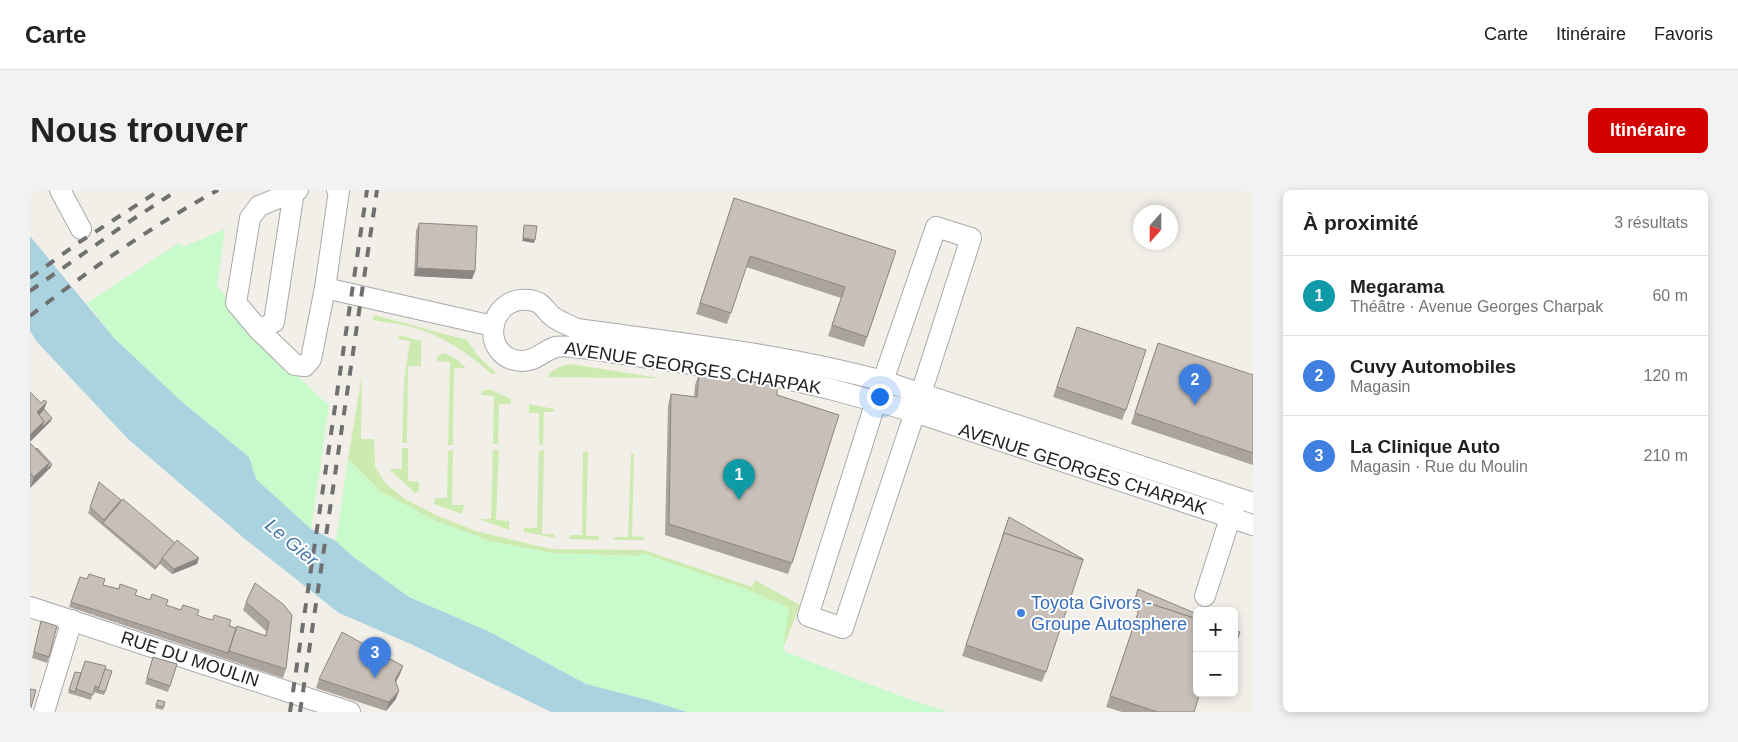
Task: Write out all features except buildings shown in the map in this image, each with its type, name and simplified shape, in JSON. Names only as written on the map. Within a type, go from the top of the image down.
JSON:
[{"type":"street","points":[[60,190],[81,229]]},
{"type":"street","points":[[296,191],[259,206],[250,218],[236,303],[259,330],[295,365],[305,366],[311,359],[325,288],[337,190]]},
{"type":"street","points":[[259,330],[274,322],[296,191]]},
{"type":"street","points":[[936,227],[971,238],[843,628],[808,616],[883,381],[936,227]]},
{"type":"street","points":[[325,288],[493,326]]},
{"type":"street","name":"AVENUE GEORGES CHARPAK","points":[[1245,500],[918,403],[876,401],[800,372],[766,355],[577,329],[552,316],[542,304],[528,300],[511,303],[496,314],[493,326],[494,344],[505,356],[521,361],[536,358],[556,347],[583,348],[778,377],[800,372],[837,369],[883,381],[918,403],[1253,525]]},
{"type":"street","points":[[1205,596],[1230,518],[1245,500]]},
{"type":"street","name":"RUE DU MOULIN","points":[[30,606],[350,712]]},
{"type":"street","points":[[44,712],[72,620]]},
{"type":"green space","points":[[225,229],[217,285],[246,323],[329,405],[311,529],[256,479],[249,457],[181,401],[114,338],[87,303],[179,243],[183,247]]},
{"type":"green space","points":[[374,315],[467,340],[478,356],[496,373],[492,374],[464,352],[434,335],[406,326],[373,320]]},
{"type":"green space","points":[[399,335],[421,341],[421,366],[408,366],[407,443],[402,443],[404,381],[410,341],[398,339]]},
{"type":"green space","points":[[445,353],[459,361],[466,368],[454,368],[453,445],[448,445],[450,362],[437,361],[437,356]]},
{"type":"green space","points":[[571,364],[659,378],[548,377],[554,369]]},
{"type":"green space","points":[[362,375],[361,439],[374,439],[375,466],[385,483],[405,499],[438,516],[476,531],[551,549],[644,550],[752,587],[755,580],[800,605],[782,651],[789,608],[751,591],[645,554],[636,556],[551,553],[489,541],[436,521],[381,492],[348,459]]},
{"type":"green space","points":[[489,389],[511,399],[511,404],[499,404],[498,444],[493,444],[494,396],[481,395],[482,391]]},
{"type":"green space","points":[[529,404],[554,409],[554,412],[544,412],[543,445],[539,445],[539,413],[529,413]]},
{"type":"green space","points":[[402,448],[408,448],[408,481],[419,482],[419,491],[415,493],[389,469],[402,469]]},
{"type":"green space","points":[[453,450],[452,505],[464,505],[462,514],[434,504],[435,498],[447,498],[448,451]]},
{"type":"green space","points":[[493,450],[499,450],[496,520],[509,521],[509,530],[479,519],[491,519]]},
{"type":"green space","points":[[544,450],[542,534],[554,534],[555,538],[524,532],[524,528],[537,528],[539,451]]},
{"type":"green space","points":[[583,451],[588,452],[586,536],[599,536],[599,540],[569,539],[570,535],[582,535]]},
{"type":"green space","points":[[631,454],[634,454],[632,536],[644,537],[644,540],[614,540],[615,537],[628,537]]},
{"type":"green space","points":[[348,459],[381,492],[436,521],[489,541],[551,553],[636,556],[645,554],[751,591],[789,608],[783,651],[911,700],[948,712],[687,712],[586,684],[490,632],[409,597],[351,555],[336,541]]},
{"type":"water","name":"Le Gier","points":[[30,236],[114,338],[181,401],[249,457],[256,479],[311,529],[336,541],[351,555],[409,597],[490,632],[586,684],[687,712],[551,712],[413,645],[339,613],[245,539],[128,439],[37,342],[30,331]]},
{"type":"railway","points":[[30,278],[78,243],[160,190]]},
{"type":"railway","points":[[30,291],[124,225],[178,190]]},
{"type":"railway","points":[[30,316],[121,249],[169,218],[218,190]]},
{"type":"railway","points":[[290,712],[367,190]]},
{"type":"railway","points":[[300,712],[377,190]]},
{"type":"place","name":"Cuvy Automobiles","points":[[1195,405]]},
{"type":"place","name":"Megarama","points":[[739,500]]},
{"type":"place","name":"Toyota Givors - Groupe Autosphere","points":[[1021,613]]},
{"type":"place","name":"La Clinique Auto","points":[[375,678]]}]
